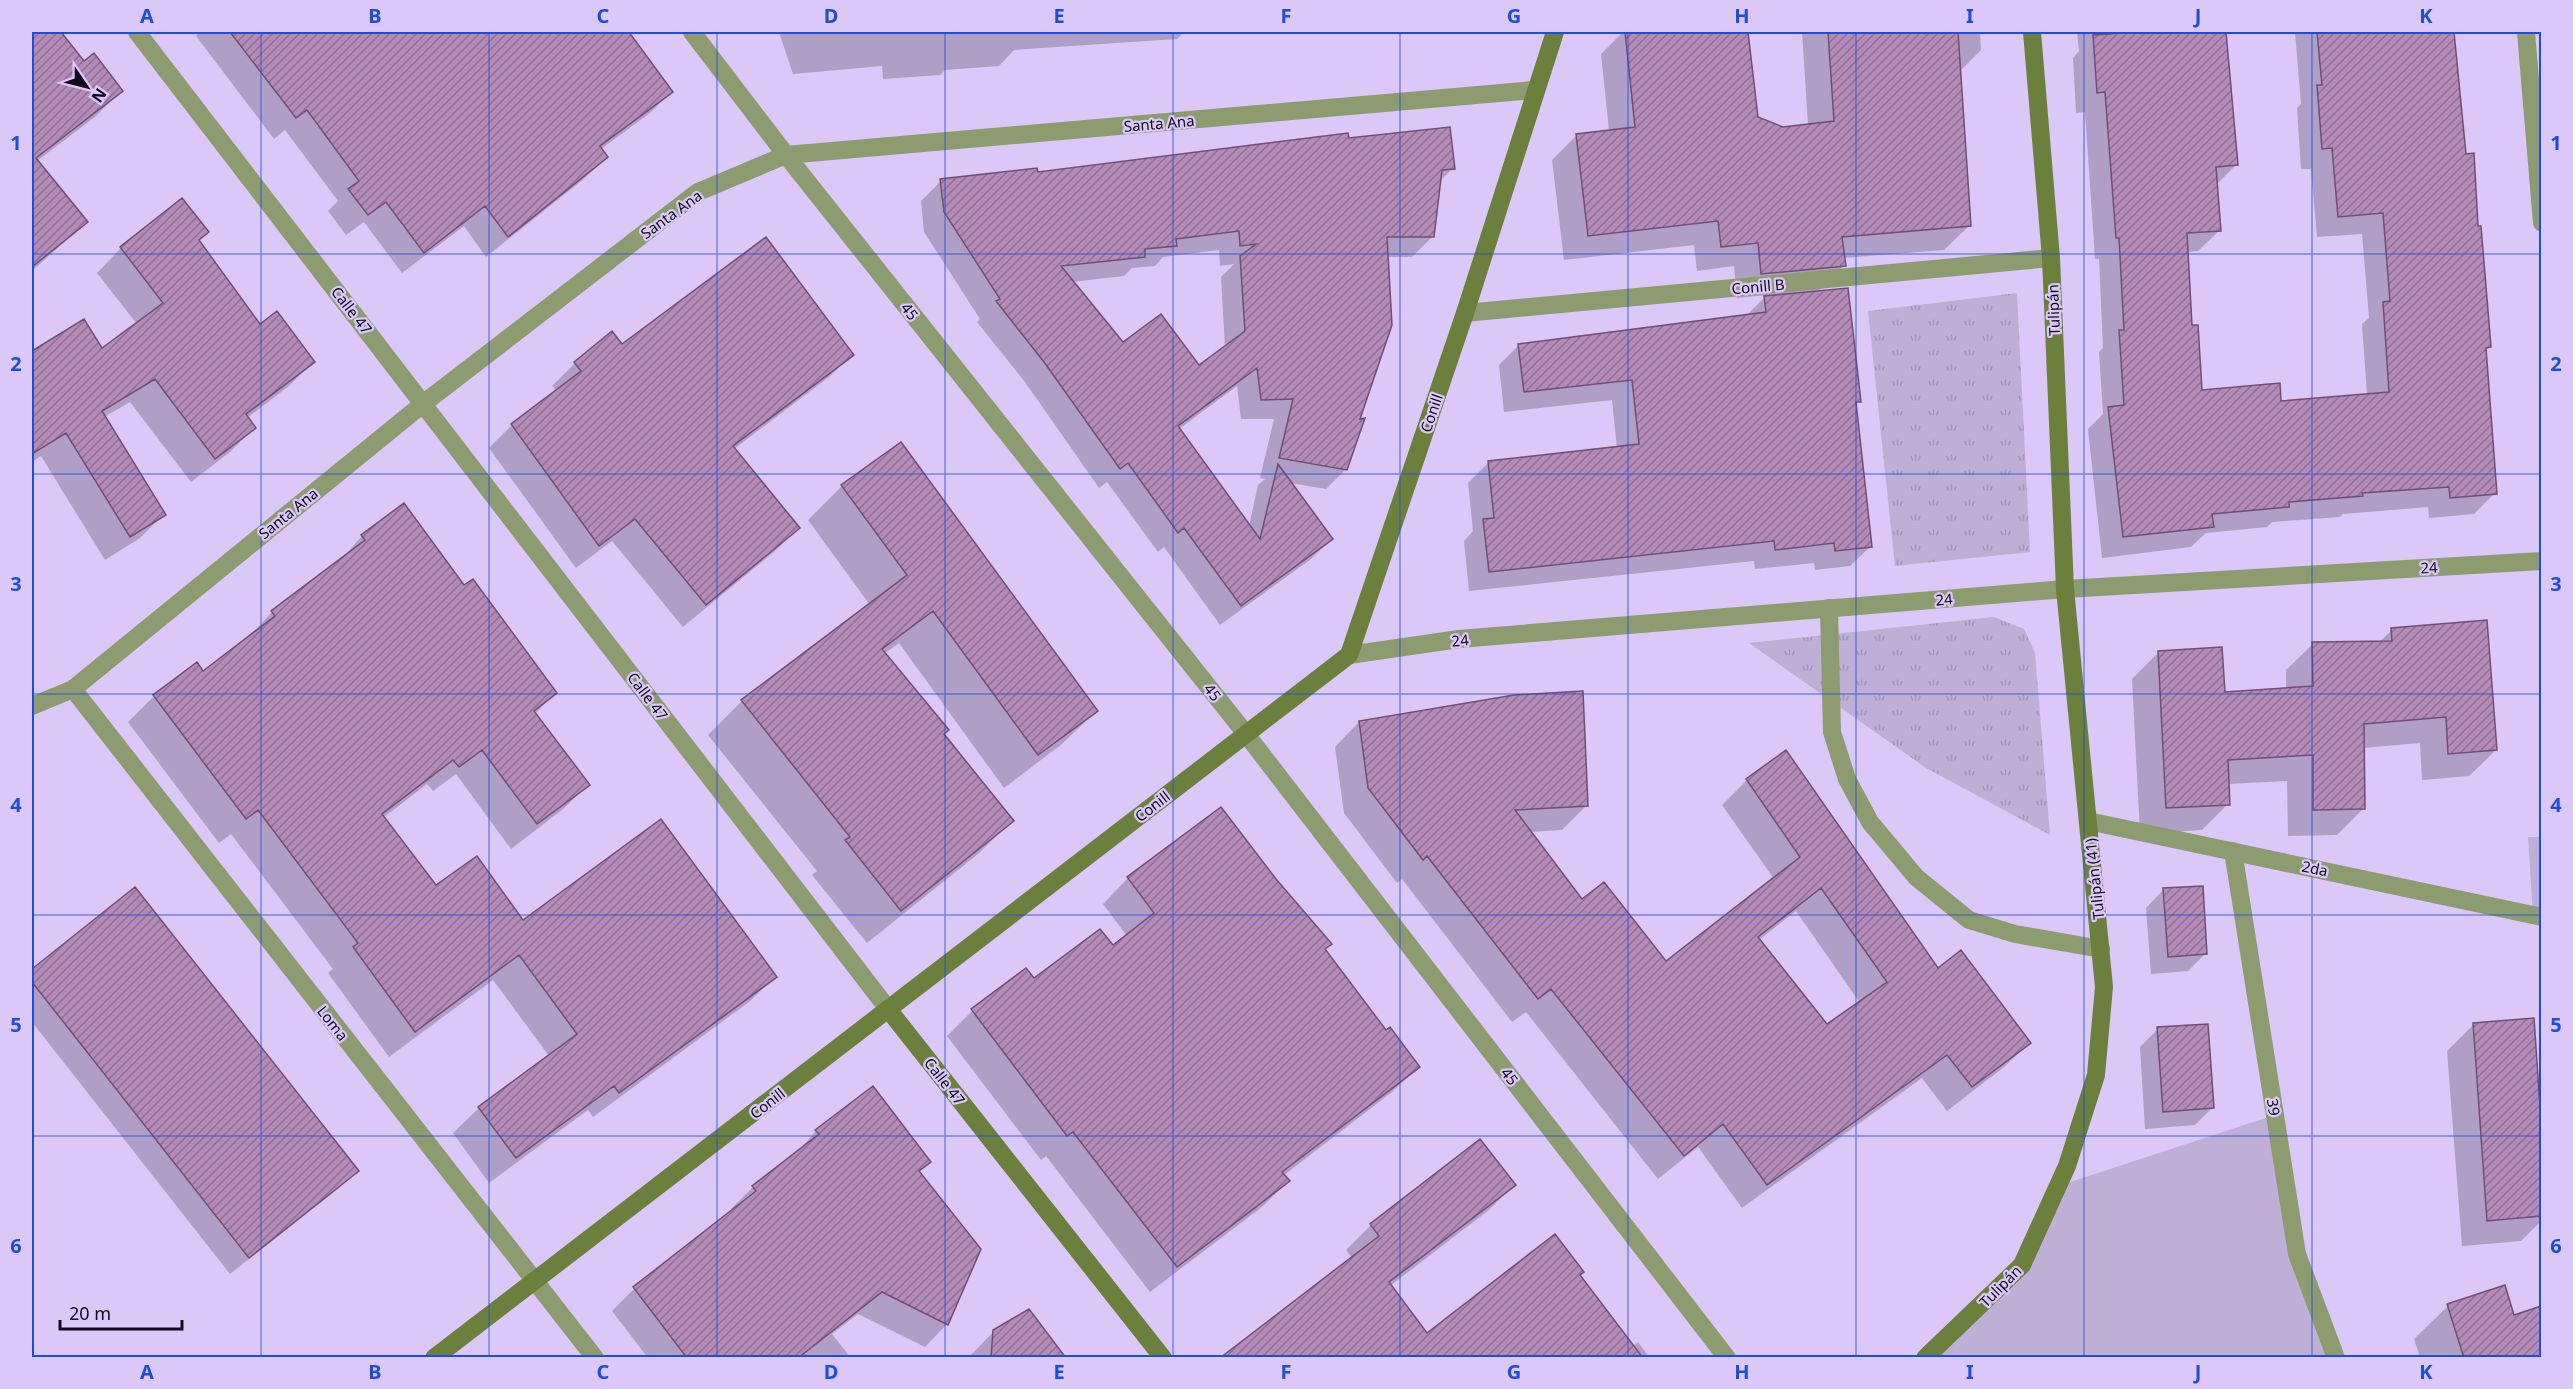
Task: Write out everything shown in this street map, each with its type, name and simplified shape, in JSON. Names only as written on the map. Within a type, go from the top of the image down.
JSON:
[{"type":"street","name":"Calle 47","points":[[136,32],[424,403],[888,1009],[1163,1358]]},
{"type":"street","name":"45","points":[[692,32],[786,155],[1246,734],[1727,1358]]},
{"type":"street","name":"Conill","points":[[434,1358],[1349,655],[1465,313],[1534,90],[1555,32]]},
{"type":"street","name":"Tulipán","points":[[2032,32],[2051,258],[2065,589]]},
{"type":"street","points":[[2526,32],[2541,223]]},
{"type":"street","name":"Santa Ana","points":[[32,706],[73,688],[424,403],[698,192],[786,155],[1534,90]]},
{"type":"street","name":"Conill B","points":[[1465,313],[2051,258]]},
{"type":"street","name":"24","points":[[1349,655],[1459,639],[2065,589],[2541,561]]},
{"type":"street","name":"Tulipán (41)","points":[[2065,589],[2104,987],[2096,1076],[2067,1166]]},
{"type":"street","points":[[1829,608],[1832,732],[1847,779],[1870,822],[1916,877],[1969,920],[2015,934],[2101,949]]},
{"type":"street","name":"Loma","points":[[73,688],[595,1358]]},
{"type":"street","name":"2da","points":[[2088,821],[2541,916]]},
{"type":"street","name":"39","points":[[2233,851],[2297,1254],[2336,1358]]},
{"type":"street","name":"Tulipán","points":[[1925,1358],[2022,1265],[2067,1166]]},
{"type":"green space","points":[[2017,293],[2030,552],[1895,566],[1868,311]]},
{"type":"green space","points":[[1994,617],[2024,629],[2035,653],[2050,835],[1926,768],[1749,643]]},
{"type":"green space","points":[[2528,837],[2541,837],[2541,917],[2533,915]]},
{"type":"green space","points":[[2275,1115],[2297,1254],[2336,1357],[1925,1358],[2022,1265],[2058,1186]]},
{"type":"building","points":[[32,32],[61,32],[84,61],[94,53],[123,91],[36,158],[88,222],[32,267]]},
{"type":"building","points":[[230,32],[629,32],[673,92],[600,146],[608,157],[508,237],[485,206],[424,253],[386,202],[368,215],[348,189],[359,181],[307,110],[296,118]]},
{"type":"building","points":[[1625,32],[1748,32],[1758,117],[1783,127],[1834,121],[1828,32],[1958,32],[1971,226],[1842,237],[1846,266],[1761,274],[1758,243],[1721,247],[1718,221],[1588,236],[1576,134],[1635,127]]},
{"type":"building","points":[[2139,32],[2226,32],[2238,165],[2216,167],[2221,231],[2187,233],[2192,325],[2198,325],[2202,390],[2280,383],[2281,401],[2389,392],[2383,302],[2390,301],[2383,213],[2338,217],[2332,148],[2322,149],[2317,85],[2322,85],[2317,32],[2454,32],[2466,154],[2474,153],[2478,226],[2481,226],[2491,347],[2486,348],[2497,494],[2450,498],[2449,487],[2362,493],[2363,496],[2289,502],[2289,507],[2212,514],[2214,527],[2123,537],[2108,407],[2124,405],[2119,330],[2124,330],[2119,238],[2116,238],[2105,92],[2097,93],[2093,35]]},
{"type":"building","points":[[1450,127],[1455,169],[1442,170],[1434,237],[1387,237],[1392,325],[1360,419],[1365,418],[1347,470],[1279,458],[1293,399],[1261,400],[1257,368],[1178,426],[1260,539],[1278,464],[1333,539],[1241,606],[1184,528],[1178,533],[1128,463],[1120,469],[1044,362],[996,301],[1000,299],[944,212],[940,179],[1037,168],[1038,172],[1348,133],[1349,138]],"holes":[[[1239,231],[1240,246],[1256,244],[1240,256],[1245,331],[1199,365],[1161,314],[1123,342],[1061,266],[1145,257],[1145,249],[1177,246],[1176,239]]]},
{"type":"building","points":[[182,198],[209,232],[199,240],[260,324],[277,311],[315,362],[246,414],[256,428],[215,459],[155,379],[102,411],[166,515],[130,537],[66,433],[32,454],[32,351],[84,319],[102,348],[163,303],[120,247]]},
{"type":"building","points":[[766,237],[854,355],[733,446],[800,528],[706,605],[635,519],[599,546],[511,424],[581,371],[574,362],[612,331],[622,344]]},
{"type":"building","points":[[1848,288],[1861,402],[1856,402],[1872,547],[1835,551],[1834,543],[1775,550],[1774,541],[1489,572],[1483,519],[1494,518],[1488,461],[1639,444],[1632,380],[1524,392],[1518,344],[1766,312],[1764,296]]},
{"type":"building","points":[[901,442],[1098,711],[1038,755],[933,611],[882,649],[949,730],[944,734],[1014,821],[901,911],[845,840],[850,837],[741,700],[907,575],[841,485]]},
{"type":"building","points":[[404,503],[464,585],[473,579],[557,693],[534,711],[590,785],[537,824],[482,750],[459,767],[453,760],[382,814],[436,885],[477,856],[523,920],[661,819],[777,977],[619,1093],[614,1086],[516,1158],[478,1107],[577,1034],[519,955],[415,1032],[353,947],[358,943],[258,810],[246,819],[153,695],[197,662],[203,671],[275,616],[271,611],[365,540],[361,535]]},
{"type":"building","points":[[2487,620],[2497,750],[2448,754],[2446,717],[2364,724],[2365,809],[2313,810],[2313,755],[2228,760],[2230,805],[2166,808],[2158,651],[2222,647],[2225,692],[2313,686],[2312,642],[2392,641],[2391,628]]},
{"type":"building","points":[[1583,691],[1588,806],[1515,810],[1582,899],[1604,882],[1666,961],[1800,857],[1746,779],[1786,750],[1938,968],[1961,950],[2031,1043],[1972,1087],[1947,1055],[1767,1185],[1723,1124],[1684,1156],[1551,989],[1538,999],[1427,856],[1423,860],[1368,788],[1359,721],[1514,695]],"holes":[[[1821,888],[1887,982],[1827,1024],[1758,937]]]},
{"type":"building","points":[[1221,807],[1276,879],[1332,944],[1325,949],[1386,1030],[1390,1027],[1420,1067],[1282,1172],[1290,1181],[1177,1267],[1073,1132],[1067,1136],[971,1009],[1026,968],[1034,978],[1100,929],[1113,945],[1154,913],[1127,877]]},
{"type":"building","points":[[2203,886],[2207,954],[2168,957],[2163,888]]},
{"type":"building","points":[[135,887],[359,1171],[249,1258],[32,982],[32,969]]},
{"type":"building","points":[[2534,1018],[2541,1122],[2541,1216],[2487,1221],[2473,1023]]},
{"type":"building","points":[[2208,1024],[2214,1108],[2163,1112],[2157,1027]]},
{"type":"building","points":[[873,1086],[931,1162],[919,1171],[981,1249],[948,1325],[882,1292],[798,1358],[687,1358],[633,1287],[756,1191],[752,1186],[819,1134],[815,1130]]},
{"type":"building","points":[[1480,1139],[1516,1185],[1389,1282],[1427,1333],[1555,1234],[1584,1272],[1580,1275],[1643,1358],[1220,1358],[1379,1236],[1370,1224]]},
{"type":"building","points":[[2505,1285],[2514,1315],[2541,1306],[2541,1358],[2464,1358],[2447,1304]]},
{"type":"building","points":[[1029,1309],[1066,1358],[991,1358],[993,1330]]}]
